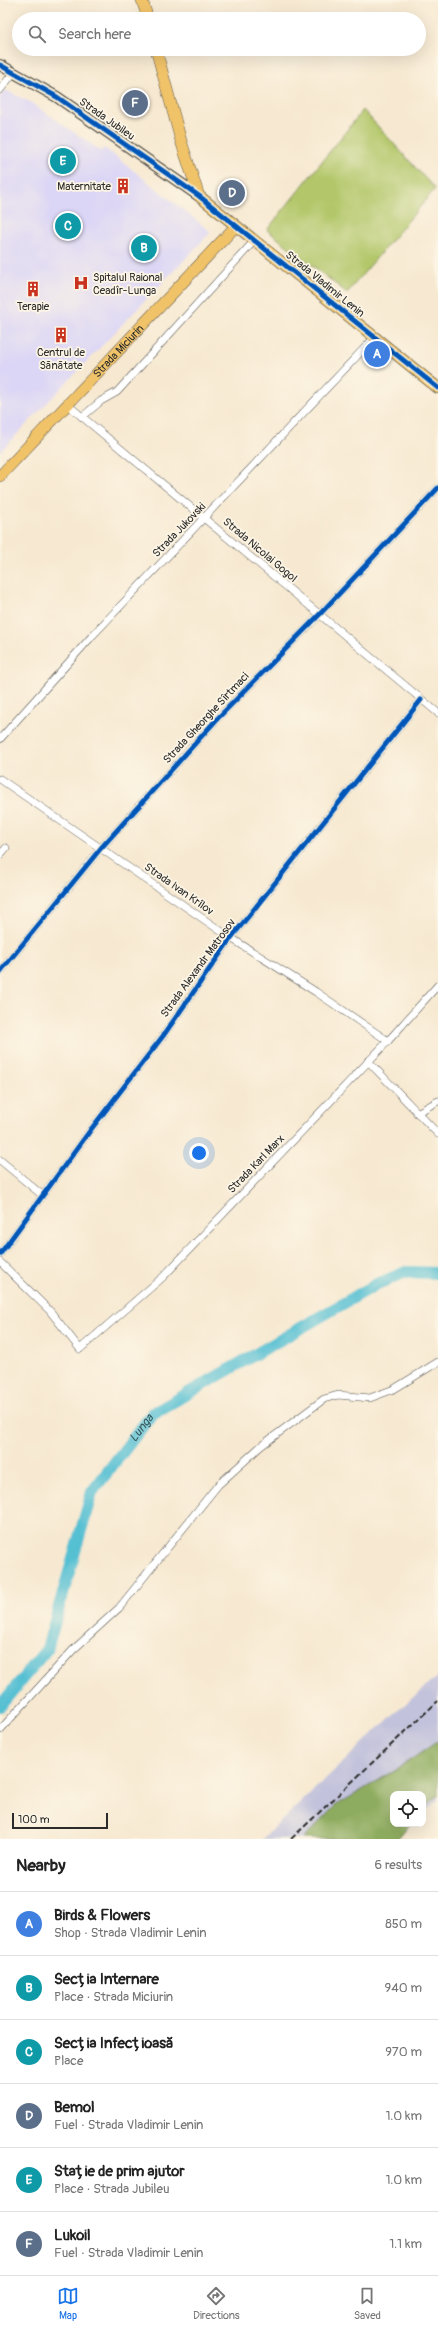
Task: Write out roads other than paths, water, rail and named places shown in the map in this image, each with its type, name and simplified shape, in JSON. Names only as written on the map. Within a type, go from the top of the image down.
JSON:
[{"type":"main road","points":[[142,0],[146,12]]},
{"type":"main road","points":[[158,56],[181,141],[199,196]]},
{"type":"main road","name":"Strada Jubileu","points":[[0,65],[57,97],[199,196]]},
{"type":"main road","name":"Strada Vladimir Lenin","points":[[199,196],[235,227],[254,240],[438,388]]},
{"type":"main road","name":"Strada Miciurin","points":[[0,476],[235,227]]},
{"type":"street","points":[[0,90],[14,72]]},
{"type":"street","points":[[82,417],[101,400],[117,392],[254,240]]},
{"type":"street","name":"Strada Jukovski","points":[[0,739],[93,635],[375,337]]},
{"type":"street","name":"Strada Nicolai Gogol","points":[[68,405],[438,713]]},
{"type":"street","name":"Strada Gheorghe Sîrtmaci","points":[[0,972],[101,848],[217,719],[320,614],[438,488]]},
{"type":"street","name":"Strada Alexandr Matrosov","points":[[0,1254],[42,1195],[162,1036],[231,938],[421,700]]},
{"type":"street","name":"Strada Ivan Krîlov","points":[[0,779],[231,938],[316,992],[388,1041]]},
{"type":"street","points":[[0,856],[6,848]]},
{"type":"street","name":"Strada Karl Marx","points":[[0,1262],[50,1311],[80,1349],[163,1277],[388,1041],[438,985]]},
{"type":"street","points":[[368,1061],[438,1134]]},
{"type":"street","points":[[417,1113],[438,1101]]},
{"type":"street","points":[[0,1160],[42,1195]]},
{"type":"street","points":[[0,1730],[73,1650],[119,1608],[218,1485],[261,1446],[324,1399],[338,1395],[370,1398],[394,1388],[438,1362]]},
{"type":"waterway","name":"Lunga","points":[[0,1706],[47,1649],[92,1492],[152,1414],[377,1284],[406,1272],[438,1273]]},
{"type":"railway","points":[[291,1839],[438,1701]]},
{"type":"place","name":"Lukoil","points":[[135,103]]},
{"type":"place","name":"Stație de prim ajutor","points":[[63,161]]},
{"type":"place","name":"Maternitate","points":[[123,186]]},
{"type":"place","name":"Bemol","points":[[232,193]]},
{"type":"place","name":"Secția Infecțioasă","points":[[68,226]]},
{"type":"place","name":"Secția Internare","points":[[144,248]]},
{"type":"place","name":"Spitalul Raional Ceadîr-Lunga","points":[[81,283]]},
{"type":"place","name":"Terapie","points":[[33,289]]},
{"type":"place","name":"Centrul de Sănătate","points":[[61,335]]},
{"type":"place","name":"Birds & Flowers","points":[[377,354]]}]
